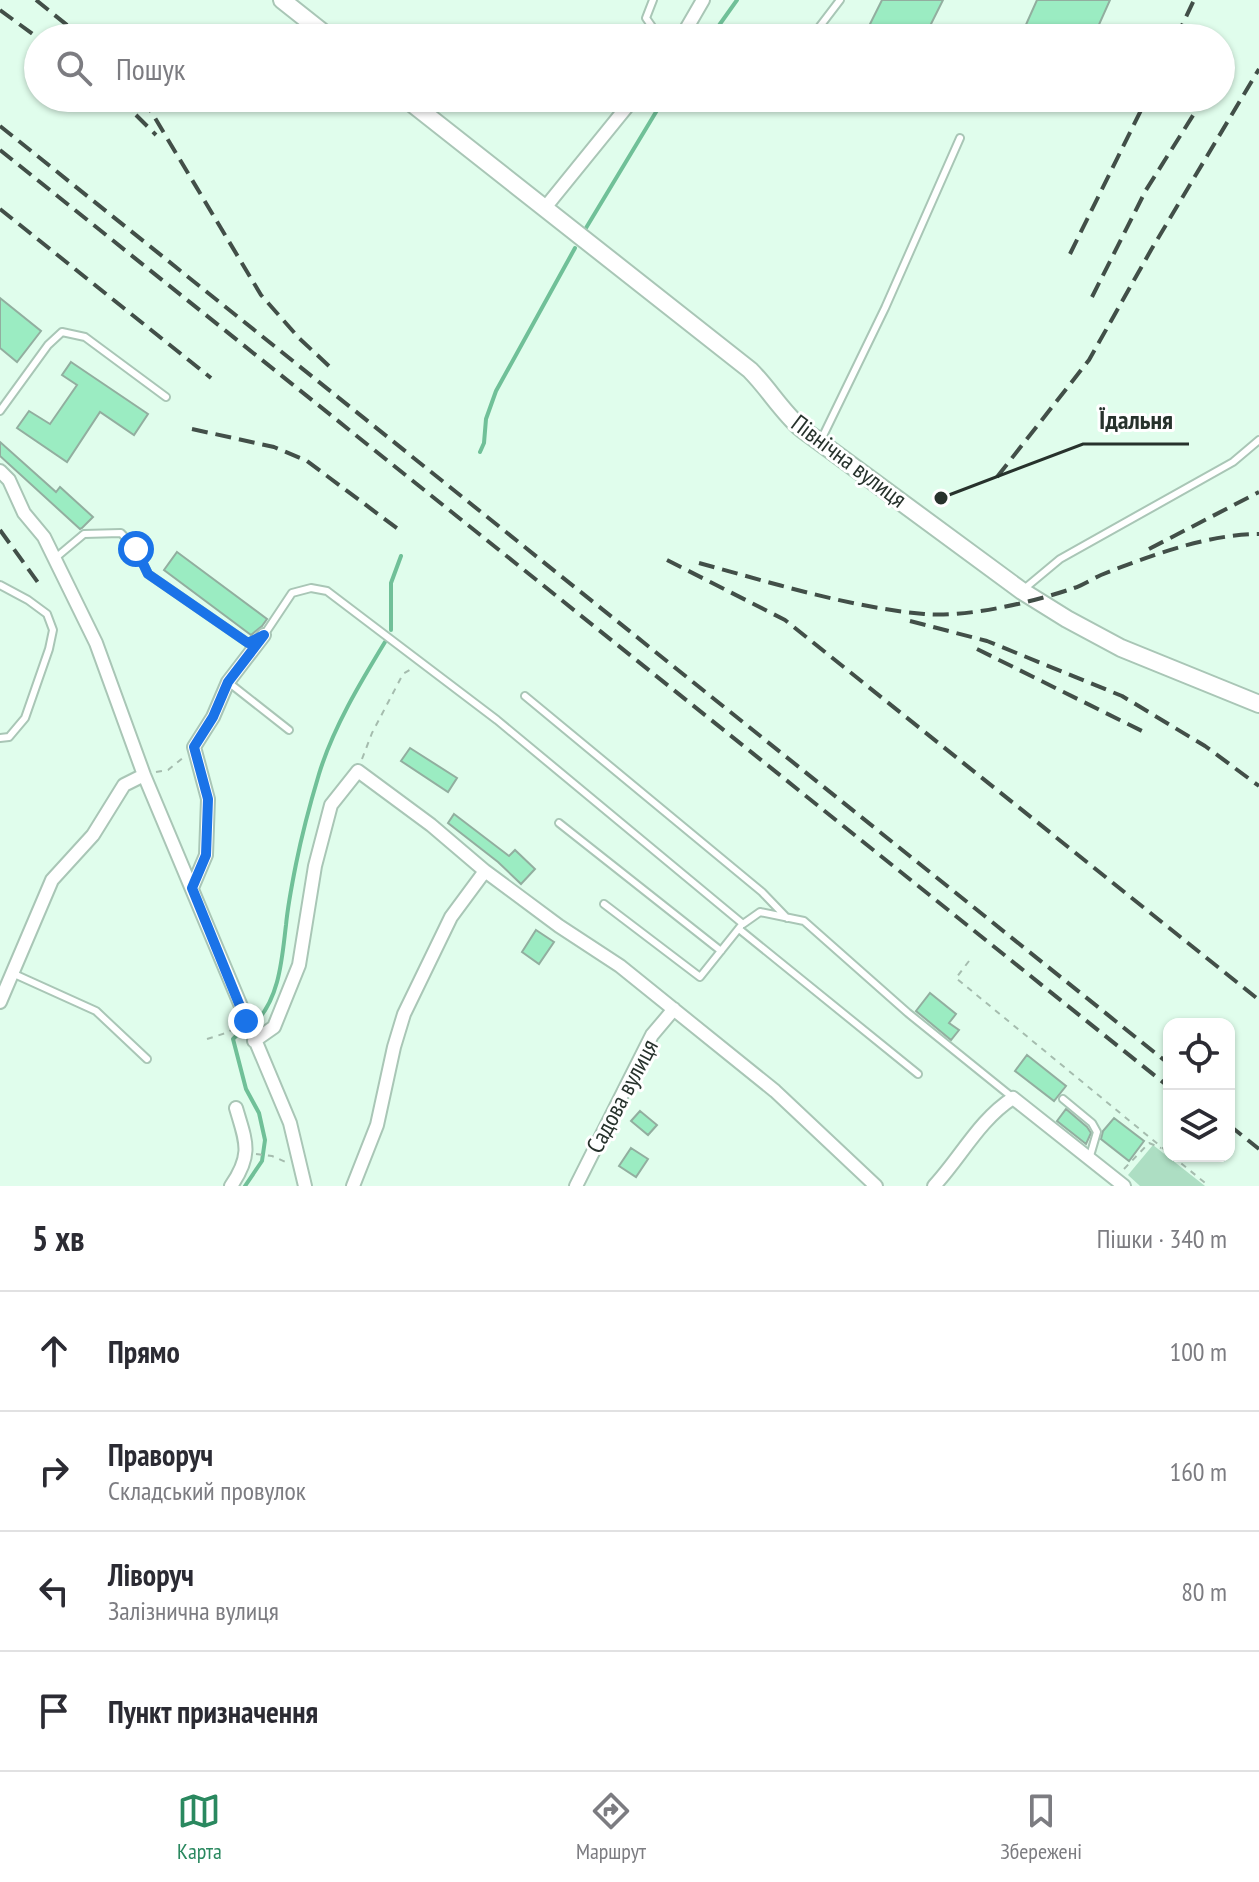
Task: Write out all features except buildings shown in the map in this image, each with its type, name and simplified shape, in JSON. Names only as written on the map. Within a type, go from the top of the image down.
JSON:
[{"type":"street","points":[[282,0],[312,24]]},
{"type":"street","points":[[689,24],[703,0]]},
{"type":"street","name":"Північна вулиця","points":[[423,112],[750,370],[789,418],[820,443],[1022,591],[1121,648],[1259,704]]},
{"type":"street","points":[[544,209],[623,112]]},
{"type":"street","points":[[0,471],[9,480],[24,513],[44,537],[96,643],[144,775],[290,1123],[305,1186]]},
{"type":"street","points":[[192,888],[206,855],[208,799],[194,747],[213,717],[228,682],[264,635]]},
{"type":"street","points":[[249,1027],[274,1027],[299,965],[315,866],[331,805],[358,771],[431,825],[485,871],[620,966],[674,1009],[775,1091],[876,1186]]},
{"type":"street","points":[[0,1002],[52,880],[93,835],[124,785],[144,775]]},
{"type":"street","points":[[353,1186],[377,1125],[404,1014],[451,917],[485,871]]},
{"type":"street","name":"Садова вулиця","points":[[576,1186],[652,1035],[674,1009]]},
{"type":"street","points":[[934,1186],[997,1108],[1013,1098],[1120,1182]]},
{"type":"street","points":[[231,1186],[244,1168],[248,1147],[236,1108]]},
{"type":"lane","points":[[650,24],[646,18],[653,0]]},
{"type":"lane","points":[[822,24],[840,0]]},
{"type":"lane","points":[[820,443],[885,308],[960,138]]},
{"type":"lane","points":[[0,411],[48,345],[62,332],[85,337],[166,397]]},
{"type":"lane","points":[[1022,591],[1060,559],[1233,462],[1259,440]]},
{"type":"lane","points":[[53,560],[84,534],[103,531],[121,533],[136,549],[148,574],[248,643],[264,635],[292,593],[311,588],[327,591],[497,720],[918,1074]]},
{"type":"lane","points":[[0,585],[47,614],[53,630],[25,718],[9,737],[0,738]]},
{"type":"lane","points":[[228,682],[289,730]]},
{"type":"lane","points":[[525,696],[762,892],[787,918]]},
{"type":"lane","points":[[559,823],[721,951]]},
{"type":"lane","points":[[604,904],[700,977],[741,927],[760,912],[804,921],[908,1013],[1013,1098]]},
{"type":"lane","points":[[12,973],[96,1011],[147,1059]]},
{"type":"lane","points":[[1063,1099],[1092,1123],[1097,1132],[1090,1156]]},
{"type":"path","points":[[358,771],[372,733],[403,674],[423,662]]},
{"type":"path","points":[[144,775],[168,770],[194,747]]},
{"type":"path","points":[[969,961],[956,978],[1163,1148]]},
{"type":"path","points":[[207,1039],[249,1027]]},
{"type":"path","points":[[1120,1182],[1149,1143],[1163,1149]]},
{"type":"path","points":[[257,1154],[272,1156]]},
{"type":"path","points":[[1179,1162],[1209,1186]]},
{"type":"green space","points":[[1153,1145],[1163,1153],[1163,1162],[1175,1162],[1205,1186],[1140,1186],[1128,1175]]},
{"type":"waterway","points":[[720,24],[737,0]]},
{"type":"waterway","points":[[586,228],[656,112]]},
{"type":"waterway","points":[[480,452],[486,419],[496,391],[575,248]]},
{"type":"waterway","points":[[391,630],[391,583],[401,556]]},
{"type":"waterway","points":[[255,1023],[275,989],[298,853],[325,757],[348,706],[385,642]]},
{"type":"waterway","points":[[242,1030],[233,1039],[246,1089],[259,1113],[265,1140],[262,1161],[245,1186]]},
{"type":"railway","points":[[36,0],[66,24]]},
{"type":"railway","points":[[1183,24],[1194,0]]},
{"type":"railway","points":[[0,10],[24,28]]},
{"type":"railway","points":[[1235,109],[1259,69]]},
{"type":"railway","points":[[133,112],[156,135]]},
{"type":"railway","points":[[151,112],[261,295],[330,367]]},
{"type":"railway","points":[[1070,254],[1140,112]]},
{"type":"railway","points":[[1092,297],[1146,190],[1195,112]]},
{"type":"railway","points":[[997,477],[1089,360],[1233,112]]},
{"type":"railway","points":[[0,126],[1163,1059]]},
{"type":"railway","points":[[0,150],[1163,1082]]},
{"type":"railway","points":[[0,209],[211,378]]},
{"type":"railway","points":[[192,429],[274,447],[307,461],[398,529]]},
{"type":"railway","points":[[1149,549],[1259,492]]},
{"type":"railway","points":[[0,530],[42,588]]},
{"type":"railway","points":[[699,563],[839,600],[896,611],[941,615],[1000,608],[1040,599],[1179,547],[1259,534]]},
{"type":"railway","points":[[667,560],[785,620],[1259,1000]]},
{"type":"railway","points":[[910,621],[987,641],[1122,696],[1205,746],[1259,786]]},
{"type":"railway","points":[[977,649],[1146,733]]},
{"type":"railway","points":[[1235,1130],[1259,1149]]},
{"type":"place","name":"Їдальня","points":[[941,498]]},
{"type":"route","points":[[136,549],[148,574],[248,643],[264,635],[228,682],[213,717],[194,747],[208,799],[206,855],[192,888],[246,1021]]}]
